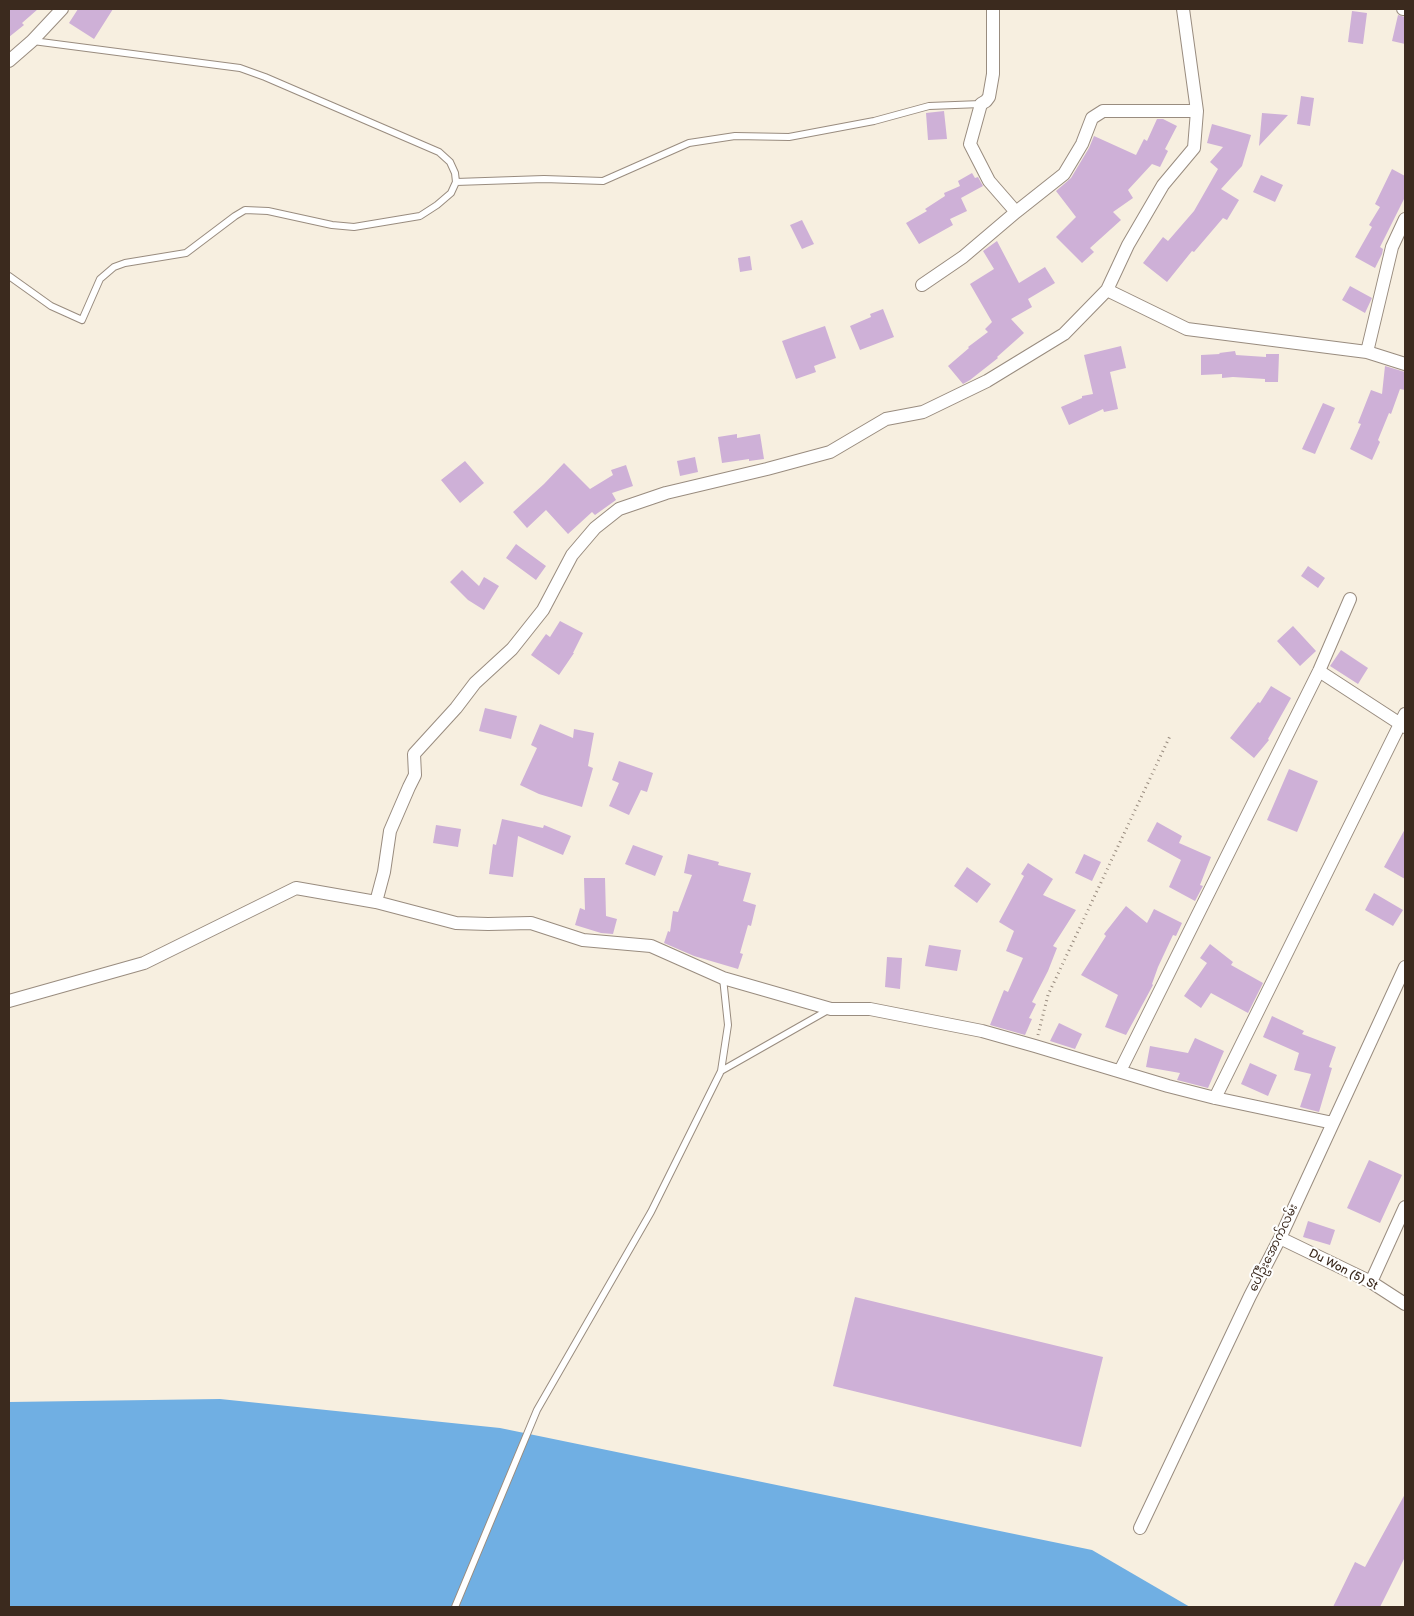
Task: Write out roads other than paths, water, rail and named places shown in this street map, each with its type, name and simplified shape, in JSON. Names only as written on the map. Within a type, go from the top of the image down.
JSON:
[{"type":"street","points":[[9,61],[62,9]]},
{"type":"street","points":[[993,9],[993,74],[989,97],[982,104],[970,144],[989,180],[1016,212]]},
{"type":"street","points":[[376,902],[384,872],[390,831],[408,787],[415,775],[414,754],[456,708],[475,683],[512,650],[543,610],[572,555],[595,528],[619,510],[666,492],[767,469],[830,452],[886,419],[923,412],[987,381],[1064,334],[1107,290],[1128,245],[1163,185],[1194,148],[1197,111],[1183,9]]},
{"type":"street","points":[[922,285],[963,257],[1064,174],[1082,144],[1092,118],[1103,111],[1197,111]]},
{"type":"street","points":[[1367,352],[1392,247],[1405,219]]},
{"type":"street","points":[[1107,290],[1187,329],[1367,352],[1405,364]]},
{"type":"street","points":[[1120,1071],[1319,671],[1350,599]]},
{"type":"street","points":[[1215,1098],[1404,722],[1319,671]]},
{"type":"street","points":[[9,1001],[144,963],[296,888],[376,902],[456,923],[531,923],[583,940],[651,946],[724,978],[831,1008],[870,1009],[982,1032],[1215,1098],[1333,1123]]},
{"type":"street","name":"ပေါ်ဦးအောက်လမ်း","points":[[1140,1528],[1250,1296],[1280,1238],[1405,967]]},
{"type":"street","points":[[1371,1282],[1405,1207]]},
{"type":"street","name":"Du Won (5) St","points":[[1280,1238],[1371,1282],[1405,1304]]},
{"type":"lane","points":[[9,276],[51,306],[82,320],[100,279],[114,267],[125,263],[186,252],[245,210],[268,211],[332,225],[354,227],[420,216],[438,205],[452,193],[456,182],[455,173],[450,162],[439,152],[240,68],[32,40]]},
{"type":"lane","points":[[456,182],[544,179],[602,180],[689,143],[735,136],[789,137],[874,120],[929,106],[982,104]]},
{"type":"lane","points":[[455,1607],[537,1410],[651,1212],[722,1071],[728,1025],[724,978]]},
{"type":"lane","points":[[722,1071],[831,1008]]},
{"type":"water","points":[[220,1399],[500,1428],[1092,1550],[1190,1607],[9,1607],[9,1402]]}]
